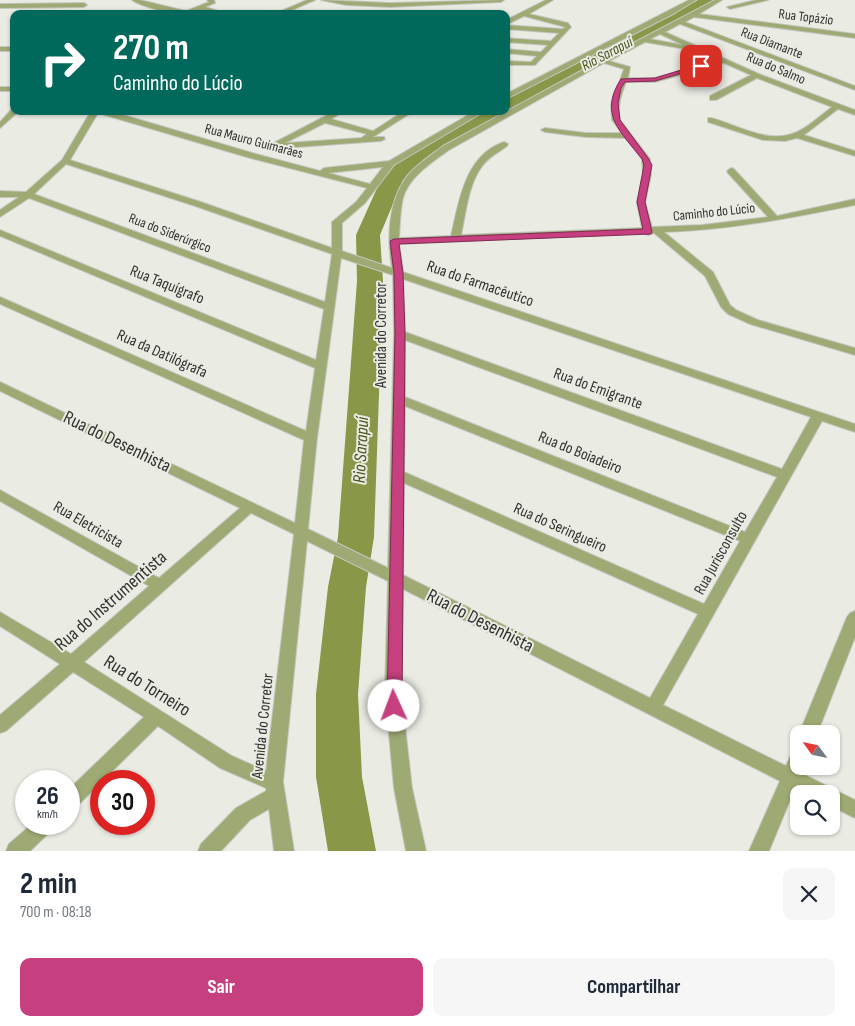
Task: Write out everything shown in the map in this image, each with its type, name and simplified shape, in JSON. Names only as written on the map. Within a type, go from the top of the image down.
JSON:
[{"type":"street","points":[[14,6],[35,0]]},
{"type":"street","points":[[135,0],[143,4],[171,10]]},
{"type":"street","points":[[195,10],[213,2],[211,0]]},
{"type":"street","points":[[287,10],[312,0]]},
{"type":"street","points":[[324,0],[367,6],[501,0]]},
{"type":"street","points":[[387,10],[398,0]]},
{"type":"street","points":[[510,22],[550,0]]},
{"type":"street","points":[[510,95],[693,0]]},
{"type":"street","name":"Avenida do Corretor","points":[[510,113],[602,61],[693,16],[720,0]]},
{"type":"street","points":[[730,8],[765,0]]},
{"type":"street","points":[[0,6],[84,5]]},
{"type":"street","points":[[201,8],[209,10]]},
{"type":"street","points":[[510,63],[534,64],[568,27],[568,25],[523,14]]},
{"type":"street","name":"Rua Topázio","points":[[693,16],[855,36]]},
{"type":"street","name":"Rua Diamante","points":[[680,22],[853,86]]},
{"type":"street","points":[[510,25],[563,31]]},
{"type":"street","points":[[818,31],[855,44]]},
{"type":"street","name":"Rua do Salmo","points":[[660,32],[757,74],[855,113]]},
{"type":"street","points":[[510,40],[552,43]]},
{"type":"street","points":[[643,40],[700,49]]},
{"type":"street","points":[[510,51],[543,54]]},
{"type":"street","points":[[623,80],[655,80],[726,60]]},
{"type":"street","points":[[602,61],[628,68],[618,88],[614,112],[616,120],[646,159],[648,165],[641,202],[653,232],[709,274],[726,307],[739,317],[855,352]]},
{"type":"street","points":[[714,98],[757,74]]},
{"type":"street","points":[[796,136],[837,106]]},
{"type":"street","points":[[0,126],[8,115]]},
{"type":"street","points":[[0,214],[28,195],[66,161],[93,115]]},
{"type":"street","name":"Rua Mauro Guimarães","points":[[115,115],[253,156],[372,187]]},
{"type":"street","points":[[253,156],[333,115]]},
{"type":"street","points":[[362,140],[403,115]]},
{"type":"street","name":"Avenida do Corretor","points":[[284,851],[275,788],[311,438],[328,307],[343,255],[337,222],[360,204],[380,173],[391,163],[474,115]]},
{"type":"street","name":"Avenida do Corretor","points":[[416,851],[403,788],[393,691],[400,334],[398,273],[394,241],[399,197],[409,179],[427,162],[454,144],[506,115]]},
{"type":"street","points":[[324,120],[372,133]]},
{"type":"street","points":[[711,120],[762,136],[780,138],[796,136],[855,154]]},
{"type":"street","points":[[545,130],[586,136],[629,136]]},
{"type":"street","points":[[270,147],[380,139]]},
{"type":"street","points":[[455,239],[474,173],[483,160],[504,144]]},
{"type":"street","name":"Rua do Farmacêutico","points":[[66,161],[198,204],[381,268],[855,428]]},
{"type":"street","points":[[318,172],[391,163]]},
{"type":"street","points":[[731,171],[775,219]]},
{"type":"street","name":"Rua do Siderúrgico","points":[[0,194],[28,195],[328,307]]},
{"type":"street","name":"Caminho do Lúcio","points":[[394,241],[653,232],[775,219],[855,202]]},
{"type":"street","name":"Rua Taquígrafo","points":[[0,233],[321,366]]},
{"type":"street","name":"Rua da Datilógrafa","points":[[0,300],[311,438]]},
{"type":"street","name":"Rua do Emigrante","points":[[400,334],[784,474]]},
{"type":"street","name":"Rua do Desenhista","points":[[0,386],[333,547],[807,785]]},
{"type":"street","name":"Rua do Boiadeiro","points":[[398,399],[748,539]]},
{"type":"street","name":"Rua Jurisconsulto","points":[[653,708],[818,415]]},
{"type":"street","name":"Rua do Seringueiro","points":[[398,475],[708,612]]},
{"type":"street","name":"Rua Eletricista","points":[[0,495],[159,586]]},
{"type":"street","name":"Rua do Instrumentista","points":[[0,726],[249,507]]},
{"type":"street","points":[[812,725],[855,616]]},
{"type":"street","name":"Rua do Torneiro","points":[[0,618],[157,716],[234,768],[275,788]]},
{"type":"street","points":[[80,790],[157,716]]},
{"type":"street","points":[[759,851],[790,776]]},
{"type":"street","points":[[208,851],[228,828],[275,788]]},
{"type":"street","points":[[840,802],[855,809]]},
{"type":"street","points":[[16,851],[33,835]]},
{"type":"waterway","name":"Rio Sarapuí","points":[[510,105],[709,0]]},
{"type":"waterway","name":"Rio Sarapuí","points":[[352,851],[339,777],[337,694],[347,587],[356,537],[370,281],[368,235],[393,177],[419,154],[492,115]]},
{"type":"route","points":[[394,706],[400,334],[398,273],[394,241],[648,232],[641,202],[648,165],[646,159],[616,120],[614,112],[618,88],[623,80],[655,80],[701,66]]}]
